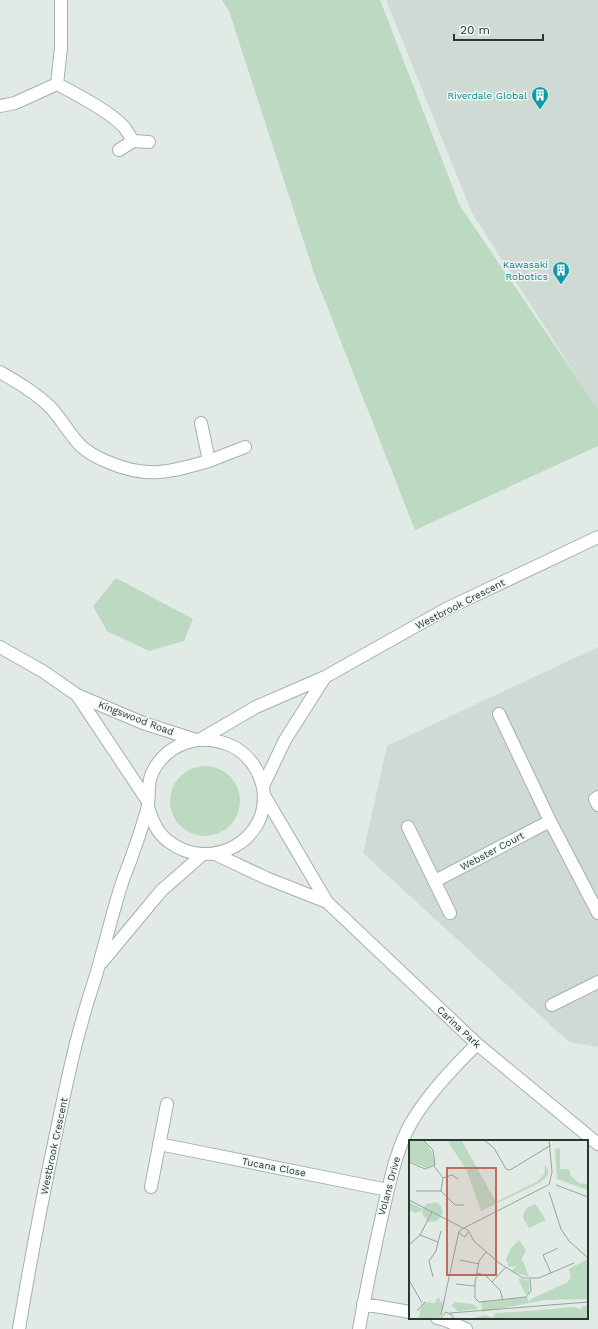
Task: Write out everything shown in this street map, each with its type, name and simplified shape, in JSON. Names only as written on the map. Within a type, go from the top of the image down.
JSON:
[{"type":"street","points":[[57,84],[61,48],[61,0]]},
{"type":"street","points":[[0,106],[15,102],[57,84]]},
{"type":"street","points":[[57,84],[112,116],[124,127],[133,141]]},
{"type":"street","points":[[119,150],[133,141],[149,142]]},
{"type":"street","points":[[0,372],[25,388],[50,407],[80,445],[96,457],[129,470],[163,472],[181,469],[209,461],[245,447]]},
{"type":"street","points":[[200,423],[209,461]]},
{"type":"street","name":"Westbrook Crescent","points":[[198,739],[256,707],[324,678],[446,609],[598,537]]},
{"type":"street","name":"Kingswood Road","points":[[0,646],[44,672],[77,695],[143,723],[198,739]]},
{"type":"street","name":"Westbrook Crescent","points":[[263,791],[285,740],[324,678]]},
{"type":"street","name":"Kingswood Road","points":[[77,695],[148,804]]},
{"type":"street","points":[[499,714],[550,821],[598,913]]},
{"type":"street","points":[[198,739],[217,740],[223,742],[233,746],[247,756],[257,770],[263,791],[262,812],[255,828],[244,840],[231,849],[215,854],[202,855],[183,851],[167,840],[154,825],[148,804],[149,783],[155,768],[166,754],[180,745],[198,739]]},
{"type":"street","name":"Carina Park","points":[[263,791],[327,902],[477,1044],[598,1144]]},
{"type":"street","points":[[598,797],[595,799],[598,805]]},
{"type":"street","name":"Westbrook Crescent","points":[[19,1329],[42,1201],[82,1019],[99,966],[122,883],[130,863],[148,804]]},
{"type":"street","name":"Webster Court","points":[[435,881],[550,821]]},
{"type":"street","points":[[408,827],[450,913]]},
{"type":"street","name":"Carina Park","points":[[215,854],[266,878],[327,902]]},
{"type":"street","name":"Westbrook Crescent","points":[[99,966],[162,890],[202,855]]},
{"type":"street","points":[[552,1005],[598,982]]},
{"type":"street","name":"Volans Drive","points":[[359,1329],[375,1242],[399,1150],[410,1124],[425,1101],[447,1075],[477,1044]]},
{"type":"street","points":[[150,1187],[166,1104]]},
{"type":"street","name":"Tucana Close","points":[[159,1144],[388,1190]]},
{"type":"street","points":[[363,1304],[409,1312]]},
{"type":"street","points":[[441,1319],[466,1329]]},
{"type":"shaded area","points":[[386,0],[598,0],[598,410],[472,213]]},
{"type":"shaded area","points":[[598,647],[598,1047],[569,1042],[363,853],[387,746]]},
{"type":"green space","points":[[222,0],[380,0],[460,206],[598,409],[598,446],[415,530],[314,273],[229,11]]},
{"type":"green space","points":[[116,578],[193,619],[184,641],[149,651],[107,631],[93,606]]},
{"type":"green space","points":[[205,766],[224,772],[234,782],[240,801],[234,820],[224,830],[205,836],[186,830],[176,820],[170,801],[176,782],[186,772]]},
{"type":"place","name":"Riverdale Global","points":[[540,110]]},
{"type":"place","name":"Kawasaki Robotics","points":[[561,285]]}]
